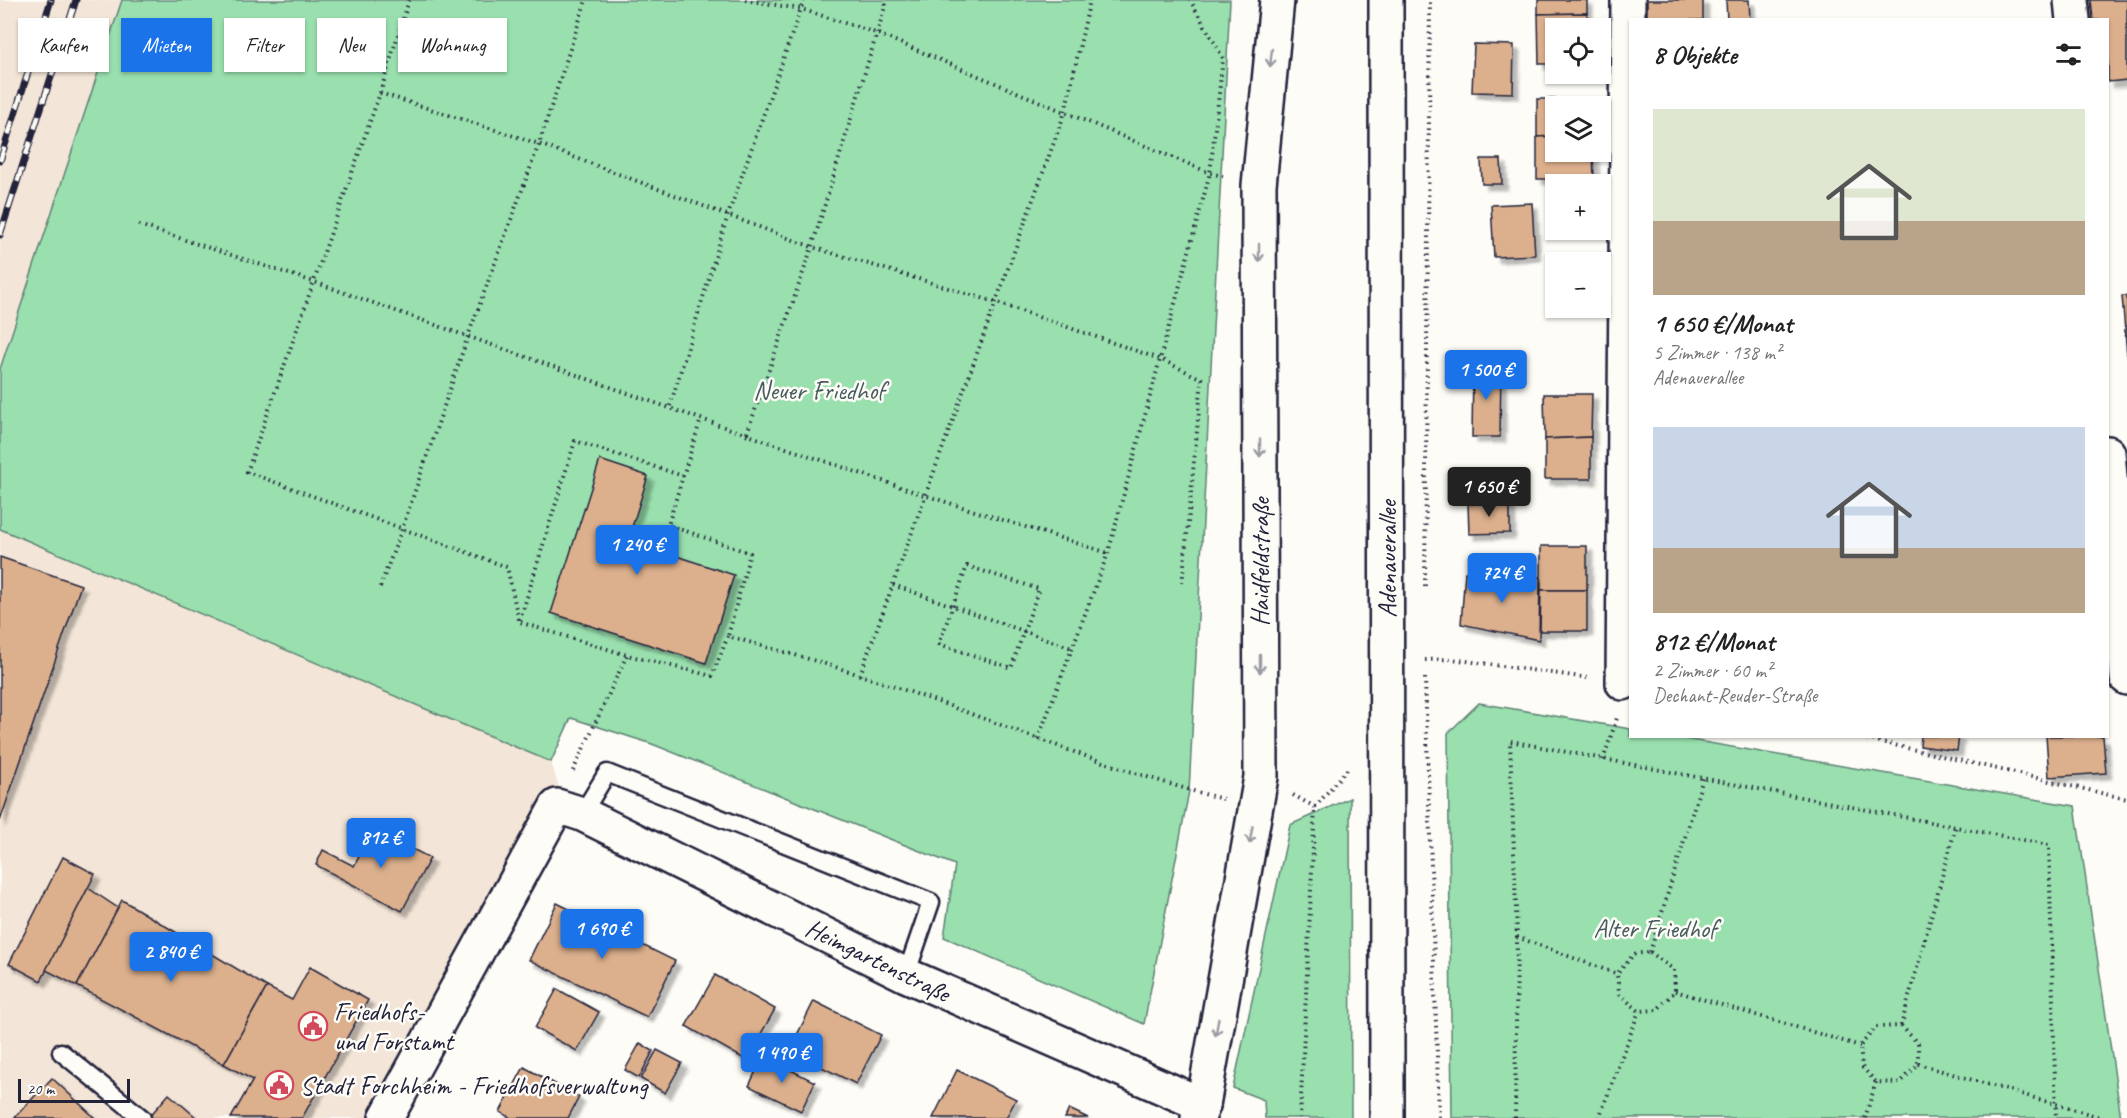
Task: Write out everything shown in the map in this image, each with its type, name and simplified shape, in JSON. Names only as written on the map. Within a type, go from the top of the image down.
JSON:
[{"type":"street","name":"Haidfeldstraße","points":[[1200,1111],[1258,792],[1259,185],[1277,0]]},
{"type":"street","name":"Adenauerallee","points":[[1386,0],[1387,1118]]},
{"type":"street","points":[[1623,683],[1628,371],[1628,0]]},
{"type":"street","points":[[2071,0],[2073,18]]},
{"type":"street","points":[[2109,465],[2127,678]]},
{"type":"street","points":[[386,1118],[570,810]]},
{"type":"street","name":"Heimgartenstraße","points":[[570,810],[906,975],[1200,1111]]},
{"type":"lane","points":[[570,810],[607,773],[931,902],[906,975]]},
{"type":"lane","points":[[61,1052],[142,1118]]},
{"type":"path","points":[[409,0],[380,93],[247,472],[507,567],[519,622]]},
{"type":"path","points":[[380,587],[468,336],[539,144],[586,0]]},
{"type":"path","points":[[745,0],[801,9],[876,33],[1210,173],[1259,185]]},
{"type":"path","points":[[670,406],[728,215],[804,0]]},
{"type":"path","points":[[747,434],[812,247],[886,0]]},
{"type":"path","points":[[860,675],[1065,112],[1090,0]]},
{"type":"path","points":[[1038,739],[1108,553],[1210,173],[1223,58],[1190,0]]},
{"type":"path","points":[[1425,588],[1430,0]]},
{"type":"path","points":[[380,93],[539,144],[812,247],[995,302],[1160,359],[1202,379],[1182,585]]},
{"type":"path","points":[[139,225],[314,282],[924,495],[1108,553]]},
{"type":"path","points":[[519,622],[627,655],[712,676],[728,636],[750,553],[668,525],[701,419]]},
{"type":"path","points":[[519,622],[575,441],[683,476]]},
{"type":"path","points":[[967,566],[1039,590],[1011,668],[939,644],[953,606],[967,566]]},
{"type":"path","points":[[893,585],[1072,648]]},
{"type":"path","points":[[728,636],[860,675],[1189,791],[1258,792],[1315,807],[1300,1118]]},
{"type":"path","points":[[570,810],[627,655]]},
{"type":"path","points":[[1439,1118],[1425,660],[1452,659],[1623,683],[1617,719],[1603,760]]},
{"type":"path","points":[[1864,738],[2127,799]]},
{"type":"path","points":[[1515,1118],[1517,937],[1510,741],[2049,845],[2054,1118]]},
{"type":"path","points":[[1650,952],[1704,778]]},
{"type":"path","points":[[1901,1026],[1956,826]]},
{"type":"path","points":[[1517,937],[1617,974]]},
{"type":"path","points":[[1650,952],[1674,970],[1675,991],[1657,1010],[1639,1011],[1619,994],[1617,974],[1634,954],[1650,952]]},
{"type":"path","points":[[1675,991],[1860,1046]]},
{"type":"path","points":[[1599,1118],[1639,1011]]},
{"type":"path","points":[[1901,1026],[1918,1042],[1918,1064],[1900,1083],[1876,1082],[1862,1067],[1860,1046],[1876,1027],[1901,1026]]},
{"type":"path","points":[[1918,1064],[2103,1118]]},
{"type":"path","points":[[1865,1118],[1876,1082]]},
{"type":"shaded area","points":[[0,0],[122,0],[109,39],[109,18],[18,18],[18,72],[98,72],[0,369]]},
{"type":"shaded area","points":[[0,529],[551,762],[567,814],[404,1118],[0,1118]]},
{"type":"green space","name":"Neuer Friedhof","points":[[122,0],[1230,0],[1189,791],[1144,1024],[944,937],[955,865],[652,744],[571,718],[551,762],[0,529],[0,369],[98,72],[109,72],[109,39]]},
{"type":"green space","name":"Alter Friedhof","points":[[1479,703],[1629,729],[1629,738],[1680,738],[2075,806],[2121,1118],[1452,1118],[1448,733]]},
{"type":"green space","points":[[1350,798],[1351,1118],[1265,1118],[1264,1100],[1233,1088],[1290,825]]},
{"type":"building","points":[[1538,0],[1587,0],[1587,13],[1538,14]]},
{"type":"building","points":[[1647,0],[1703,0],[1703,18],[1647,18]]},
{"type":"building","points":[[1726,0],[1749,0],[1750,18],[1727,18]]},
{"type":"building","points":[[2091,0],[2127,0],[2127,80],[2109,82],[2109,18],[2093,18]]},
{"type":"building","points":[[1587,13],[1587,18],[1545,18],[1545,64],[1539,64],[1538,14]]},
{"type":"building","points":[[1474,44],[1514,45],[1513,93],[1472,92]]},
{"type":"building","points":[[1537,99],[1545,99],[1545,137],[1537,137]]},
{"type":"building","points":[[1537,137],[1545,137],[1545,162],[1593,162],[1594,174],[1545,174],[1545,179],[1537,179]]},
{"type":"building","points":[[1481,159],[1501,159],[1502,184],[1482,184]]},
{"type":"building","points":[[1532,203],[1535,255],[1494,257],[1491,205]]},
{"type":"building","points":[[2122,296],[2127,296],[2127,355]]},
{"type":"building","points":[[1473,365],[1501,366],[1500,437],[1472,437]]},
{"type":"building","points":[[1544,394],[1592,394],[1591,437],[1545,439]]},
{"type":"building","points":[[1591,437],[1591,479],[1545,479],[1545,439]]},
{"type":"building","points":[[600,460],[648,476],[628,540],[734,575],[706,663],[551,613]]},
{"type":"building","points":[[1510,503],[1510,533],[1469,534],[1468,504]]},
{"type":"building","points":[[1541,546],[1587,546],[1587,590],[1541,590]]},
{"type":"building","points":[[0,557],[81,585],[0,821]]},
{"type":"building","points":[[1465,572],[1540,577],[1539,640],[1461,624]]},
{"type":"building","points":[[1541,590],[1587,590],[1587,631],[1540,631]]},
{"type":"building","points":[[1921,738],[1959,738],[1957,751],[1920,746]]},
{"type":"building","points":[[2046,738],[2103,738],[2106,773],[2049,777]]},
{"type":"building","points":[[374,829],[430,858],[402,911],[316,865],[323,850],[354,866]]},
{"type":"building","points":[[63,857],[95,874],[41,981],[9,964]]},
{"type":"building","points":[[88,888],[118,908],[77,986],[46,970]]},
{"type":"building","points":[[122,900],[267,987],[224,1064],[77,986]]},
{"type":"building","points":[[557,903],[675,961],[647,1017],[529,960]]},
{"type":"building","points":[[310,967],[368,1000],[302,1118],[231,1118],[253,1080],[224,1064],[267,987],[292,1000]]},
{"type":"building","points":[[715,975],[775,1009],[746,1060],[686,1026]]},
{"type":"building","points":[[557,989],[599,1012],[577,1051],[535,1028]]},
{"type":"building","points":[[814,1001],[881,1035],[856,1084],[789,1051]]},
{"type":"building","points":[[640,1043],[653,1051],[639,1078],[625,1070]]},
{"type":"building","points":[[657,1050],[682,1063],[665,1093],[641,1079]]},
{"type":"building","points":[[763,1056],[815,1082],[801,1111],[749,1086]]},
{"type":"building","points":[[524,1067],[579,1097],[568,1118],[511,1118],[500,1112]]},
{"type":"building","points":[[957,1070],[1016,1099],[1006,1118],[933,1118]]},
{"type":"building","points":[[52,1078],[95,1118],[14,1118]]},
{"type":"building","points":[[169,1094],[197,1118],[148,1118]]},
{"type":"building","points":[[1069,1109],[1088,1118],[1065,1118]]},
{"type":"railway","points":[[0,161],[51,0]]},
{"type":"railway","points":[[0,235],[76,0]]},
{"type":"place","name":"Friedhofs- und Forstamt","points":[[313,1026]]},
{"type":"place","name":"Stadt Forchheim - Friedhofsverwaltung","points":[[279,1085]]}]
